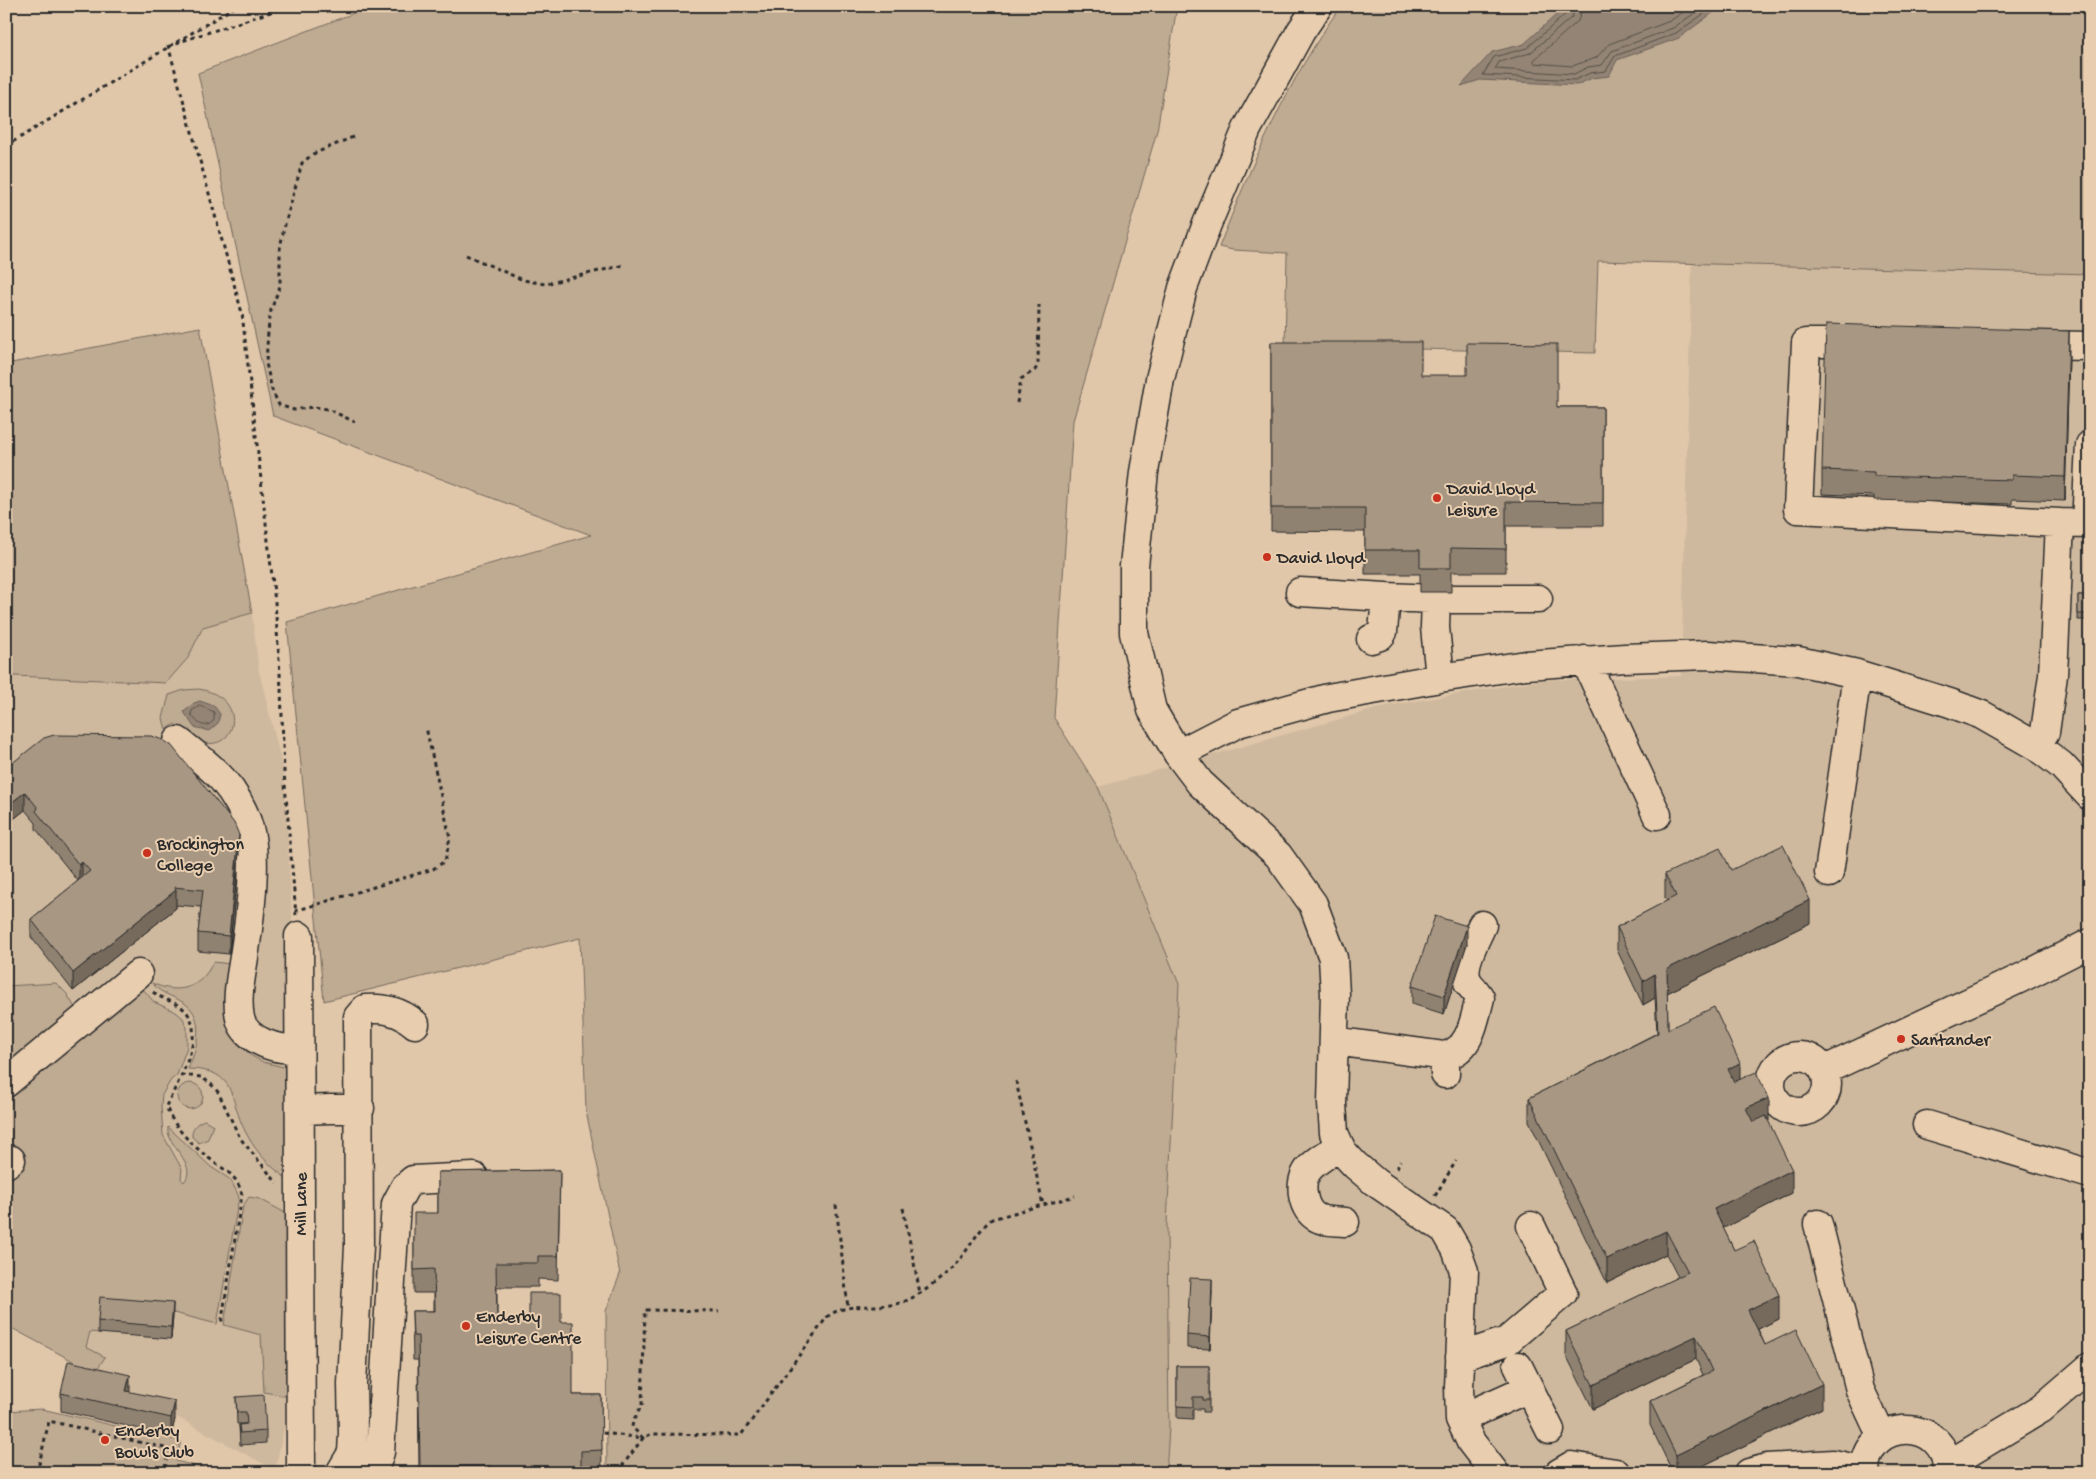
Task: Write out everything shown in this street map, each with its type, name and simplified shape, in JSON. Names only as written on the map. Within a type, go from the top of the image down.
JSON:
[{"type":"street","points":[[1318,6],[1301,31],[1247,129],[1207,224],[1183,288],[1160,379],[1143,481],[1134,566],[1134,633],[1152,710],[1178,754],[1200,783],[1278,855],[1313,904],[1333,958],[1334,1041],[1332,1104],[1334,1133],[1340,1146],[1355,1165],[1375,1182],[1445,1230],[1456,1249],[1464,1271],[1460,1357],[1460,1419],[1471,1442],[1495,1473]]},
{"type":"street","points":[[1885,344],[1806,343],[1798,509],[2079,524]]},
{"type":"street","points":[[2002,345],[2090,346]]},
{"type":"street","points":[[2036,746],[2045,732],[2090,445]]},
{"type":"street","points":[[1300,592],[1436,599],[1538,599]]},
{"type":"street","points":[[1371,639],[1380,636],[1383,632],[1386,596]]},
{"type":"street","points":[[1436,599],[1434,627],[1440,678]]},
{"type":"street","points":[[1178,754],[1238,723],[1328,698],[1440,678],[1585,660],[1708,655],[1798,661],[1857,674],[1982,715],[2036,746],[2061,765],[2090,796]]},
{"type":"street","points":[[1585,660],[1657,815]]},
{"type":"street","points":[[1829,873],[1857,674]]},
{"type":"street","points":[[178,741],[215,769],[237,799],[250,833],[252,880],[239,984],[240,1020],[251,1037],[269,1045],[292,1049],[299,1047]]},
{"type":"street","name":"Mill Lane","points":[[297,923],[300,1110],[301,1473]]},
{"type":"street","points":[[1334,1041],[1445,1065],[1464,1046],[1472,1027],[1480,998],[1468,982],[1466,974],[1468,960],[1482,925]]},
{"type":"street","points":[[1825,1070],[2090,943]]},
{"type":"street","points":[[6,1083],[138,974]]},
{"type":"street","points":[[340,1473],[352,1453],[359,1246],[360,1108],[358,1028],[361,1012],[374,1009],[404,1014],[415,1024]]},
{"type":"street","points":[[300,1110],[360,1108]]},
{"type":"street","points":[[1927,1125],[2090,1174]]},
{"type":"street","points":[[1340,1146],[1308,1170],[1303,1181],[1304,1200],[1308,1210],[1318,1218],[1345,1222]]},
{"type":"street","points":[[373,1473],[380,1452],[396,1204],[405,1187],[413,1180],[488,1176]]},
{"type":"street","points":[[1818,1224],[1860,1390],[1882,1437]]},
{"type":"street","points":[[1460,1357],[1507,1342],[1563,1293],[1531,1226]]},
{"type":"street","points":[[1749,1473],[1767,1468],[1833,1464],[1865,1472],[1867,1458],[1873,1446],[1882,1437],[1905,1429],[1917,1430],[1928,1435],[1938,1443],[1947,1469],[2041,1409],[2090,1367]]},
{"type":"street","points":[[1460,1419],[1523,1377],[1550,1430]]},
{"type":"street","points":[[1559,1473],[1571,1466],[1616,1473]]},
{"type":"path","points":[[6,146],[168,45],[236,6]]},
{"type":"path","points":[[168,45],[289,6]]},
{"type":"path","points":[[168,45],[242,312],[275,602],[284,772],[297,923],[433,869],[445,861],[450,838],[426,727]]},
{"type":"path","points":[[353,138],[313,154],[302,163],[280,249],[280,286],[271,310],[266,364],[272,390],[280,405],[294,410],[313,407],[328,409],[355,422]]},
{"type":"path","points":[[466,255],[523,280],[545,284],[624,265]]},
{"type":"path","points":[[1017,403],[1021,379],[1036,370],[1038,365],[1039,306]]},
{"type":"path","points":[[138,974],[158,996],[177,1004],[189,1015],[193,1040],[181,1076],[166,1106],[172,1122],[211,1160],[232,1173],[240,1184],[242,1195],[221,1325]]},
{"type":"path","points":[[181,1076],[202,1077],[210,1083],[218,1092],[240,1138],[256,1160],[284,1189],[300,1201]]},
{"type":"path","points":[[1016,1081],[1043,1205]]},
{"type":"path","points":[[1424,1214],[1456,1161]]},
{"type":"path","points":[[617,1473],[643,1438],[651,1434],[741,1435],[827,1317],[837,1309],[906,1301],[920,1293],[959,1260],[982,1227],[992,1219],[1075,1196]]},
{"type":"path","points":[[836,1205],[848,1308]]},
{"type":"path","points":[[903,1208],[920,1293]]},
{"type":"path","points":[[643,1438],[632,1427],[633,1421],[642,1405],[644,1310],[719,1312]]},
{"type":"path","points":[[37,1473],[49,1421],[169,1449],[164,1473]]},
{"type":"path","points":[[603,1434],[643,1438]]},
{"type":"shaded area","points":[[372,6],[1177,6],[1157,131],[1073,421],[1054,718],[1098,787],[1179,984],[1167,1224],[1169,1428],[1166,1473],[607,1473],[606,1311],[620,1274],[586,1111],[580,938],[324,1001],[287,622],[591,535],[273,416],[198,73]]},
{"type":"shaded area","points":[[1341,6],[2090,6],[2090,274],[1598,261],[1595,353],[1285,346],[1287,253],[1233,250],[1219,247],[1258,153],[1288,93],[1304,63]]},
{"type":"shaded area","name":"Santander","points":[[1692,252],[2090,268],[2090,1473],[1166,1473],[1169,1428],[1167,1224],[1098,787],[1386,706],[1541,680],[1681,676]]},
{"type":"shaded area","name":"Brockington College","points":[[200,327],[252,613],[259,671],[284,772],[293,935],[290,1402],[275,1470],[6,1325],[6,364]]},
{"type":"shaded area","points":[[200,327],[252,613],[203,627],[188,658],[166,683],[14,676],[6,680],[6,364]]},
{"type":"shaded area","points":[[199,689],[218,696],[229,707],[233,719],[230,731],[222,740],[210,744],[194,739],[175,724],[166,730],[163,718],[169,695],[184,690]]},
{"type":"shaded area","points":[[213,962],[231,964],[232,1033],[250,1055],[263,1062],[284,1067],[291,1073],[296,1185],[274,1169],[250,1141],[240,1120],[233,1097],[224,1080],[216,1074],[188,1069],[196,1046],[198,1028],[193,1012],[184,1003],[160,991],[152,983],[171,989],[188,987],[202,978]]},
{"type":"shaded area","points":[[56,983],[67,994],[77,1011],[6,1068],[6,986]]},
{"type":"shaded area","points":[[138,983],[154,1002],[176,1012],[183,1018],[187,1028],[187,1047],[177,1075],[171,1080],[162,1095],[161,1105],[163,1135],[182,1169],[181,1179],[184,1182],[187,1168],[185,1161],[171,1141],[168,1127],[211,1167],[231,1180],[239,1197],[217,1324],[174,1313],[173,1315],[99,1333],[90,1332],[86,1347],[105,1357],[95,1373],[6,1325],[6,1089]]},
{"type":"shaded area","points":[[190,1083],[199,1087],[203,1096],[199,1105],[190,1109],[181,1105],[177,1096],[181,1087]]},
{"type":"shaded area","points":[[205,1120],[213,1125],[208,1139],[199,1143],[192,1137],[192,1131],[199,1122]]},
{"type":"shaded area","points":[[249,1197],[260,1199],[298,1220],[290,1397],[264,1392],[261,1335],[224,1325],[243,1206]]},
{"type":"shaded area","name":"Enderby Bowls Club","points":[[42,1409],[181,1441],[176,1461],[222,1473],[6,1473],[6,1411]]},
{"type":"water","points":[[1566,6],[1722,6],[1679,38],[1617,60],[1609,76],[1592,78],[1577,85],[1480,80],[1461,86],[1492,52],[1524,44]]},
{"type":"water","points":[[200,701],[214,706],[220,714],[218,723],[209,731],[194,727],[184,712],[194,703]]},
{"type":"building","points":[[1826,324],[2069,331],[2065,477],[2012,475],[2012,480],[1874,476],[1874,472],[1822,470]]},
{"type":"building","name":"David Lloyd Leisure","points":[[1271,342],[1421,342],[1421,375],[1467,375],[1467,343],[1557,344],[1557,407],[1603,407],[1603,503],[1506,502],[1506,549],[1451,548],[1451,568],[1420,568],[1420,550],[1365,550],[1365,508],[1271,508]]},
{"type":"building","points":[[2078,595],[2090,595],[2090,614],[2078,614]]},
{"type":"building","name":"Brockington College","points":[[54,735],[151,736],[171,745],[234,823],[239,835],[229,936],[198,933],[203,890],[174,887],[176,890],[73,973],[31,919],[90,871],[82,862],[79,865],[36,811],[38,808],[25,792],[6,807],[6,768],[44,738]]},
{"type":"building","points":[[1783,845],[1810,900],[1667,969],[1668,1029],[1714,1007],[1740,1063],[1728,1069],[1734,1082],[1756,1072],[1769,1098],[1746,1108],[1753,1122],[1766,1116],[1792,1170],[1714,1209],[1734,1250],[1754,1241],[1779,1295],[1748,1310],[1765,1345],[1796,1330],[1822,1384],[1676,1455],[1650,1401],[1712,1371],[1696,1336],[1593,1385],[1566,1331],[1688,1272],[1666,1231],[1607,1259],[1529,1098],[1658,1033],[1655,974],[1643,981],[1617,927],[1676,896],[1665,874],[1720,848],[1731,870]]},
{"type":"building","points":[[1435,916],[1467,926],[1444,996],[1412,986]]},
{"type":"building","name":"Enderby Leisure Centre","points":[[560,1170],[558,1256],[538,1256],[538,1263],[496,1263],[497,1321],[529,1322],[529,1293],[561,1293],[561,1322],[573,1322],[573,1395],[601,1395],[602,1450],[581,1451],[581,1473],[492,1473],[492,1466],[420,1467],[418,1336],[413,1336],[412,1311],[435,1311],[434,1269],[414,1270],[414,1213],[438,1213],[438,1172]]},
{"type":"building","points":[[1190,1278],[1212,1279],[1210,1337],[1187,1335]]},
{"type":"building","points":[[100,1297],[173,1303],[171,1327],[98,1321]]},
{"type":"building","points":[[68,1361],[130,1375],[126,1391],[175,1401],[171,1418],[61,1393]]},
{"type":"building","points":[[1177,1366],[1209,1366],[1209,1400],[1203,1400],[1203,1397],[1193,1397],[1193,1407],[1177,1406]]},
{"type":"building","points":[[264,1395],[266,1431],[240,1433],[239,1425],[247,1424],[246,1412],[237,1412],[236,1397]]},
{"type":"place","name":"David Lloyd Leisure","points":[[1437,498]]},
{"type":"place","name":"David Lloyd","points":[[1267,557]]},
{"type":"place","name":"Brockington College","points":[[147,853]]},
{"type":"place","name":"Santander","points":[[1901,1039]]},
{"type":"place","name":"Enderby Leisure Centre","points":[[466,1326]]},
{"type":"place","name":"Enderby Bowls Club","points":[[105,1440]]}]
